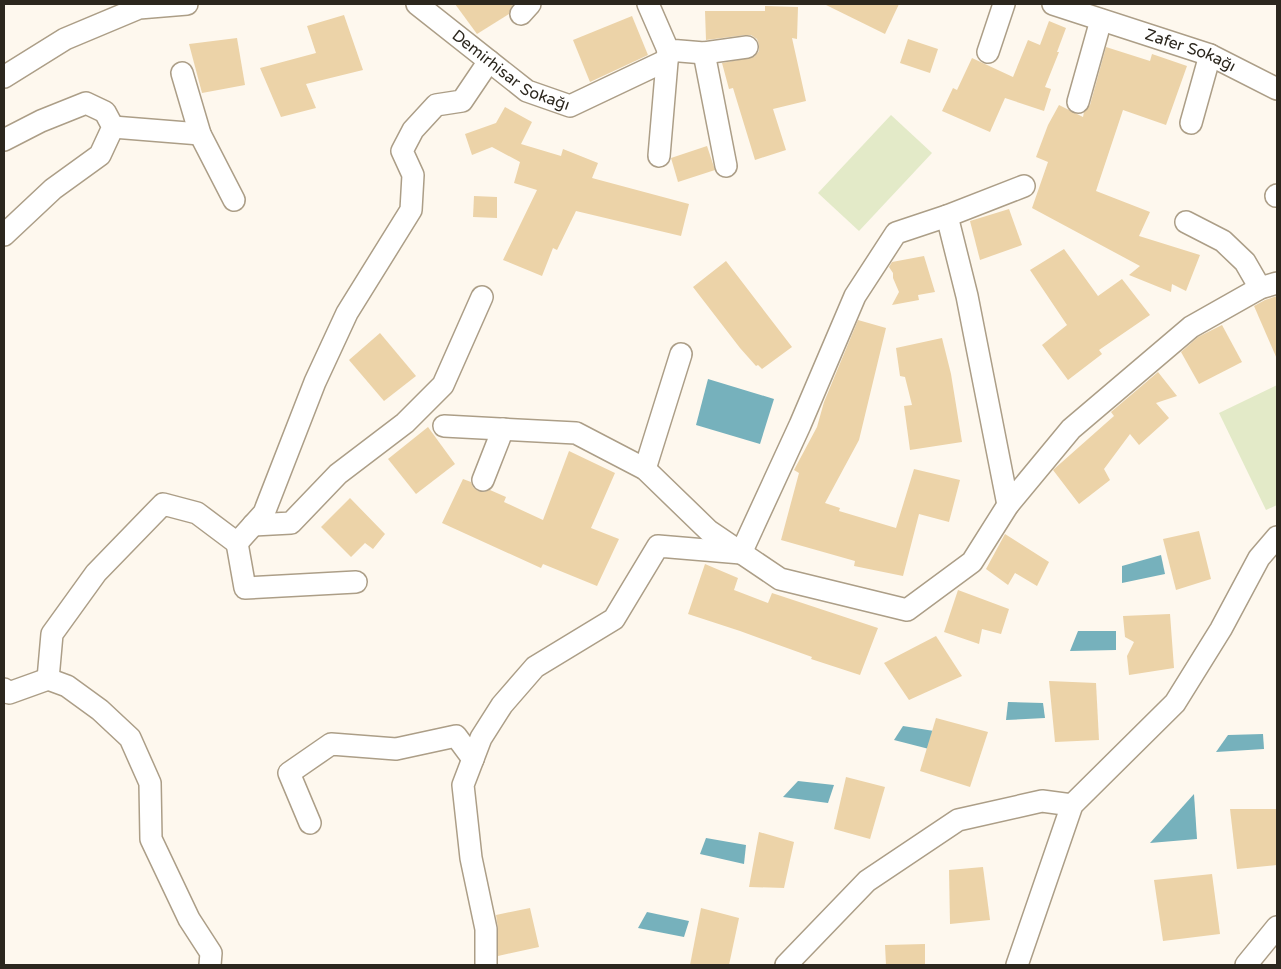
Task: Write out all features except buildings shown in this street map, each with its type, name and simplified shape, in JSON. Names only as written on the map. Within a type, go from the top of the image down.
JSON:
[{"type":"street","points":[[4,77],[65,39],[139,8],[187,4]]},
{"type":"street","name":"Demirhisar Sokağı","points":[[417,4],[527,91],[570,106],[668,55]]},
{"type":"street","points":[[648,4],[668,55],[659,156]]},
{"type":"street","points":[[988,52],[1004,4]]},
{"type":"street","name":"Zafer Sokağı","points":[[1053,4],[1210,55],[1277,89]]},
{"type":"street","points":[[1078,102],[1100,20]]},
{"type":"street","points":[[668,55],[704,53],[747,47]]},
{"type":"street","points":[[704,53],[726,166]]},
{"type":"street","points":[[1191,123],[1210,55]]},
{"type":"street","points":[[237,543],[264,513],[315,382],[347,313],[411,210],[413,175],[402,151],[413,130],[436,105],[462,101],[490,61]]},
{"type":"street","points":[[182,73],[200,134],[234,200]]},
{"type":"street","points":[[4,140],[40,121],[86,103],[105,112],[113,127]]},
{"type":"street","points":[[113,127],[200,134]]},
{"type":"street","points":[[4,235],[54,190],[100,155],[113,127]]},
{"type":"street","points":[[741,553],[800,425],[855,296],[896,233],[947,216],[1024,186]]},
{"type":"street","points":[[947,216],[967,296],[1008,505]]},
{"type":"street","points":[[444,426],[576,434],[645,469],[709,531],[780,579],[907,610],[972,562],[1008,505],[1072,429],[1191,327],[1269,286],[1224,241],[1186,222]]},
{"type":"street","points":[[253,525],[291,523],[338,474],[404,423],[437,391],[443,385],[482,297]]},
{"type":"street","points":[[645,469],[681,354]]},
{"type":"street","points":[[483,480],[503,429]]},
{"type":"street","points":[[48,678],[52,634],[96,573],[164,504],[197,513],[237,543],[245,588],[356,582]]},
{"type":"street","points":[[1017,965],[1072,805],[1175,703],[1221,629],[1259,558],[1277,537]]},
{"type":"street","points":[[484,963],[486,929],[471,858],[463,784],[481,738],[502,704],[535,667],[614,619],[658,546],[741,553]]},
{"type":"street","points":[[4,688],[9,693],[48,678],[66,686],[100,710],[130,738],[150,783],[151,839],[189,919],[211,954],[210,965]]},
{"type":"street","points":[[310,823],[289,774],[332,744],[396,749],[456,736],[473,759]]},
{"type":"street","points":[[786,965],[867,882],[958,820],[1042,801],[1072,805]]},
{"type":"street","points":[[1246,965],[1277,927]]},
{"type":"green space","points":[[891,115],[932,153],[859,231],[818,193]]},
{"type":"green space","points":[[1277,385],[1277,505],[1266,510],[1219,413]]},
{"type":"water","points":[[708,379],[774,399],[760,444],[696,425]]},
{"type":"water","points":[[1161,555],[1165,574],[1122,583],[1122,566]]},
{"type":"water","points":[[1078,631],[1116,631],[1116,650],[1070,651]]},
{"type":"water","points":[[1008,702],[1043,703],[1045,718],[1006,720]]},
{"type":"water","points":[[903,726],[934,731],[929,749],[894,740]]},
{"type":"water","points":[[1263,734],[1264,749],[1216,752],[1228,735]]},
{"type":"water","points":[[798,781],[834,785],[828,803],[783,797]]},
{"type":"water","points":[[1194,794],[1197,839],[1150,843]]},
{"type":"water","points":[[706,838],[746,845],[744,864],[700,854]]},
{"type":"water","points":[[647,912],[689,921],[684,937],[638,928]]}]
